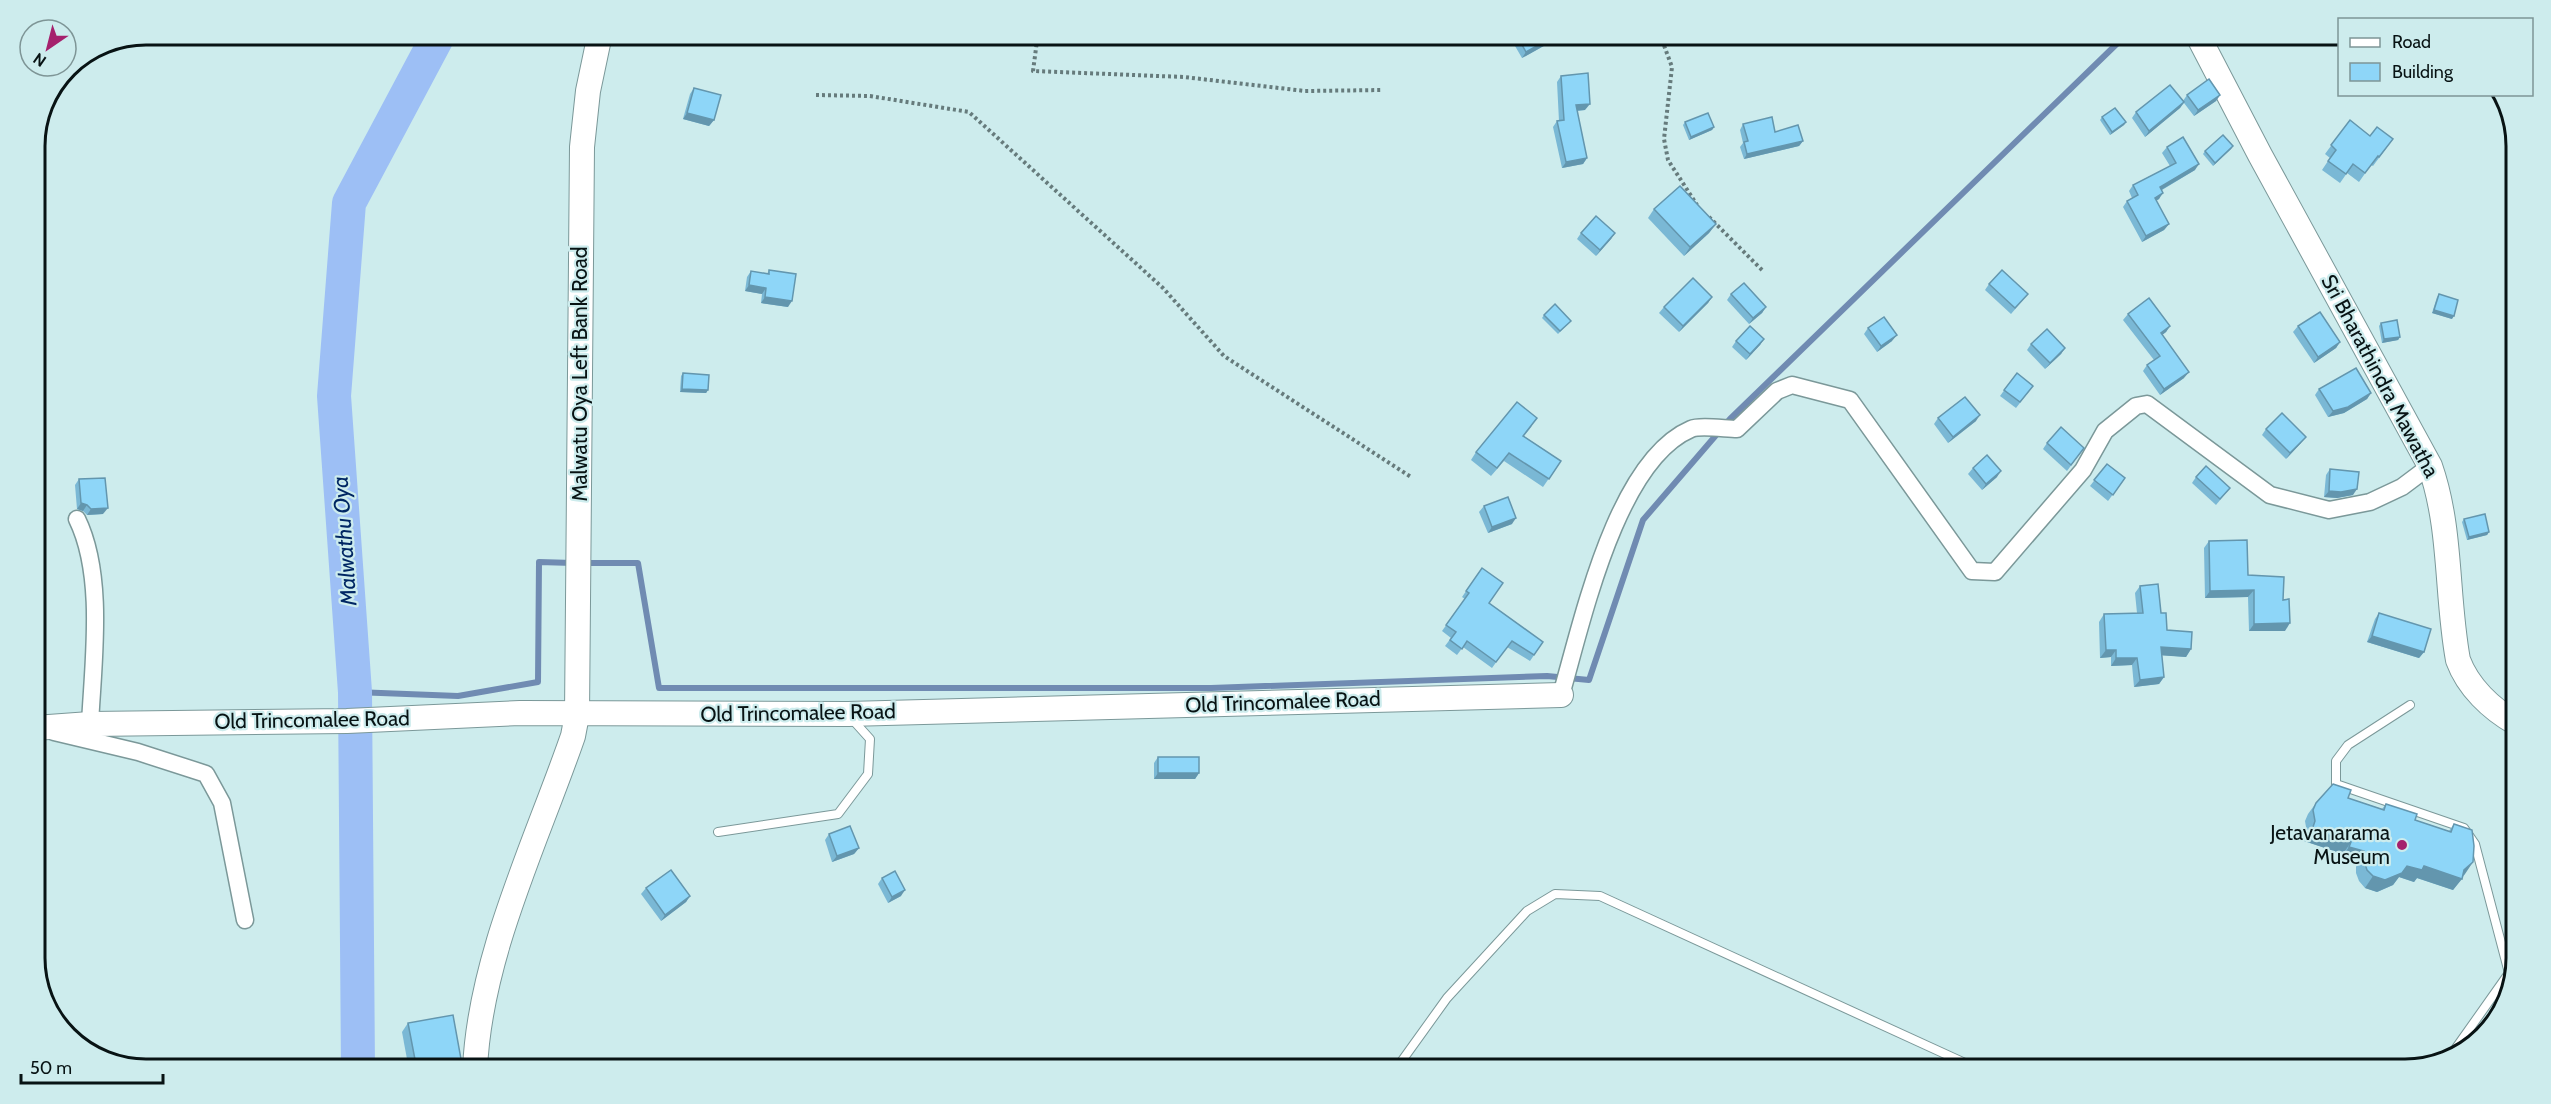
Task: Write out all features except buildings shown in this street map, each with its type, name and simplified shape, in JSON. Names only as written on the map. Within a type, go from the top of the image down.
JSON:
[{"type":"main road","name":"Malwatu Oya Left Bank Road","points":[[476,1059],[478,1028],[491,971],[519,884],[573,736],[577,715],[582,147],[588,91],[598,45]]},
{"type":"main road","name":"Sri Bharathindra Mawatha","points":[[2203,45],[2260,155],[2430,466],[2439,490],[2444,519],[2458,660],[2462,673],[2473,687],[2488,704],[2506,716]]},
{"type":"main road","name":"Old Trincomalee Road","points":[[45,727],[90,724],[346,721],[520,713],[577,715],[848,714],[1560,695]]},
{"type":"street","points":[[1560,695],[1602,552],[1638,479],[1661,449],[1692,428],[1737,429],[1777,392],[1792,385],[1851,400],[1972,571],[1995,572],[2083,470],[2105,431],[2136,406],[2147,404],[2270,495],[2329,510],[2370,502],[2402,487],[2430,466]]},
{"type":"street","points":[[77,519],[87,539],[94,576],[90,724]]},
{"type":"street","points":[[45,730],[138,752],[206,774],[222,803],[245,920]]},
{"type":"lane","points":[[2410,705],[2348,745],[2336,761],[2336,784],[2464,828],[2475,844],[2506,961]]},
{"type":"lane","points":[[718,832],[838,814],[868,774],[870,739],[848,714]]},
{"type":"lane","points":[[1404,1059],[1447,998],[1527,911],[1555,894],[1600,896],[1954,1059]]},
{"type":"lane","points":[[2460,1043],[2502,983]]},
{"type":"path","points":[[1036,45],[1033,71],[1184,77],[1305,91],[1383,90]]},
{"type":"path","points":[[1664,45],[1672,67],[1664,139],[1668,160],[1698,206]]},
{"type":"path","points":[[816,95],[870,96],[969,112],[1162,288],[1224,356],[1411,477]]},
{"type":"path","points":[[1706,214],[1763,272]]},
{"type":"waterway","name":"Malwathu Oya","points":[[358,1059],[355,692],[334,396],[349,203],[433,45]]},
{"type":"waterway","points":[[584,563],[638,563],[659,688],[1211,688],[1547,676],[1589,680],[1643,520],[1730,419],[2116,45]]},
{"type":"waterway","points":[[355,692],[458,696],[538,682],[539,562],[573,563]]},
{"type":"place","name":"Jetavanarama Museum","points":[[2402,845]]}]
